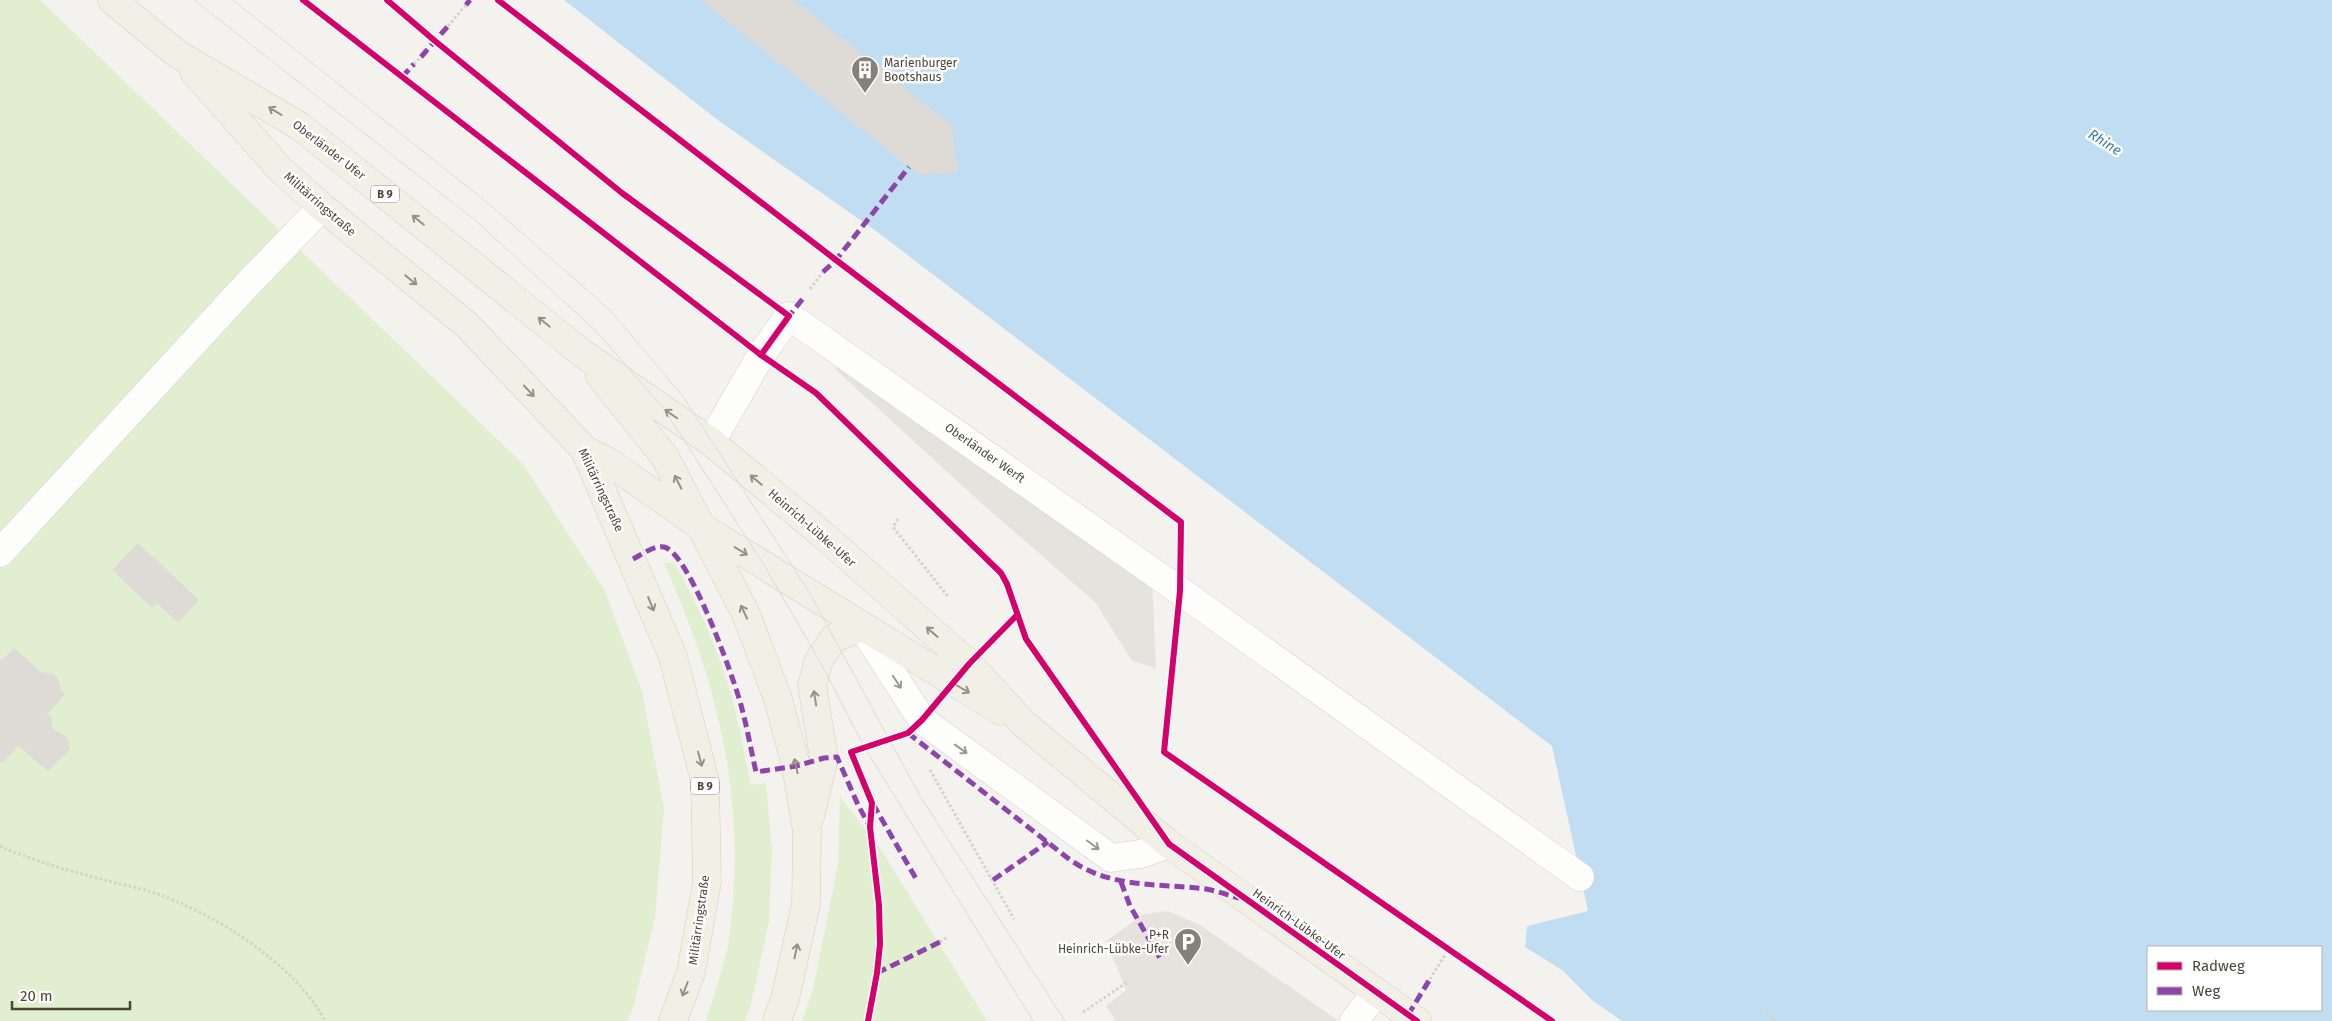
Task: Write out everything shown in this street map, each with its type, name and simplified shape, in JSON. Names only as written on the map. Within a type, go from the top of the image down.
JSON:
[{"type":"main road","name":"Oberländer Ufer","points":[[112,0],[176,53],[301,127],[582,353]]},
{"type":"main road","name":"Militärringstraße","points":[[176,53],[280,169],[322,207],[467,325],[585,450],[673,657],[705,781],[707,882],[691,972],[673,1021]]},
{"type":"main road","name":"Heinrich-Lübke-Ufer","points":[[582,353],[711,442],[822,534],[969,664],[1024,724],[1169,844],[1417,1021]]},
{"type":"main road","name":"B 9","points":[[582,353],[665,457],[746,614],[778,698],[796,766],[807,831],[806,904],[786,999],[777,1021]]},
{"type":"main road","name":"Heinrich-Lübke-Ufer","points":[[585,450],[609,462],[700,526],[862,627],[1024,724]]},
{"type":"main road","name":"B 9","points":[[807,831],[824,758],[812,685],[819,660],[834,638],[862,627]]},
{"type":"lane","points":[[0,553],[244,288],[322,207]]},
{"type":"lane","points":[[711,442],[761,355],[797,306]]},
{"type":"lane","name":"Oberländer Werft","points":[[797,306],[1180,591],[1580,877]]},
{"type":"lane","points":[[862,627],[922,720],[1111,858],[1140,854],[1169,844]]},
{"type":"lane","points":[[1354,1021],[1376,993]]},
{"type":"path","points":[[448,26],[466,5]]},
{"type":"path","points":[[414,64],[420,57]]},
{"type":"path","points":[[797,306],[823,272]]},
{"type":"path","points":[[898,519],[893,527],[955,605]]},
{"type":"path","points":[[928,768],[1014,919]]},
{"type":"path","points":[[0,846],[55,867],[153,892],[230,930],[266,953],[301,986],[325,1021]]},
{"type":"path","points":[[940,942],[946,938]]},
{"type":"path","points":[[1430,978],[1448,950]]},
{"type":"path","points":[[1083,1012],[1129,981]]},
{"type":"path","points":[[1766,1013],[1776,1021]]},
{"type":"green space","points":[[0,0],[40,0],[523,464],[605,591],[642,691],[664,809],[655,918],[632,1012],[627,1021],[0,1021]]},
{"type":"green space","points":[[664,563],[674,563],[696,605],[715,648],[734,704],[751,785],[766,783],[772,851],[769,922],[750,1008],[745,1021],[706,1021],[723,966],[730,933],[734,883],[734,835],[731,789],[724,744],[700,654]]},
{"type":"green space","points":[[840,797],[878,845],[987,1021],[802,1021],[813,989],[838,865]]},
{"type":"shaded area","points":[[839,362],[1152,580],[1156,668],[1132,661],[1095,602],[980,502],[835,369]]},
{"type":"shaded area","name":"P+R Heinrich-Lübke-Ufer","points":[[1168,911],[1200,925],[1339,1021],[1116,1021],[1106,1006],[1126,990],[1106,941],[1144,914]]},
{"type":"water","name":"Rhine","points":[[564,0],[2332,0],[2332,1021],[1622,1021],[1592,1000],[1562,970],[1525,947],[1527,926],[1588,911],[1552,746],[876,231],[719,121]]},
{"type":"building","name":"Marienburger Bootshaus","points":[[701,0],[794,0],[951,125],[958,173],[919,175]]},
{"type":"building","points":[[138,543],[199,600],[178,623],[157,603],[152,608],[112,570]]},
{"type":"building","points":[[14,648],[41,672],[53,674],[58,678],[61,690],[65,694],[47,715],[51,717],[53,729],[67,737],[70,747],[68,752],[48,771],[18,746],[2,763],[0,761],[0,658],[2,660]]},
{"type":"tram line","points":[[194,0],[475,220],[596,331],[664,409],[764,565],[819,660],[865,748],[1033,1021]]},
{"type":"tram line","points":[[233,0],[489,204],[611,311],[684,398],[809,592],[920,796],[1065,1021]]},
{"type":"marked path","points":[[466,5],[470,0]]},
{"type":"marked path","points":[[421,57],[448,26]]},
{"type":"marked path","points":[[402,77],[414,64]]},
{"type":"marked path","points":[[823,272],[836,260],[909,167]]},
{"type":"marked path","points":[[786,314],[789,316],[805,296]]},
{"type":"marked path","points":[[633,559],[652,549],[664,547],[674,554],[686,570],[698,592],[730,670],[743,713],[756,772],[837,757],[869,825]]},
{"type":"marked path","points":[[908,733],[1069,859],[1085,869],[1101,876],[1118,880],[1206,889],[1239,898]]},
{"type":"marked path","points":[[873,804],[918,882]]},
{"type":"marked path","points":[[993,880],[1048,842]]},
{"type":"marked path","points":[[1121,882],[1130,906],[1161,960]]},
{"type":"marked path","points":[[877,973],[940,942]]},
{"type":"marked path","points":[[1408,1015],[1430,979]]},
{"type":"cycle path","points":[[303,0],[761,355],[816,393],[1001,573],[1007,584],[1026,639],[1169,844],[1417,1021]]},
{"type":"cycle path","points":[[387,0],[622,193],[789,316],[761,355]]},
{"type":"cycle path","points":[[498,0],[1181,522],[1180,591],[1164,752],[1552,1021]]},
{"type":"cycle path","points":[[868,1021],[877,973],[880,944],[879,905],[870,827],[872,803],[851,752],[908,733],[922,720],[969,664],[1017,615]]},
{"type":"place","name":"Marienburger Bootshaus","points":[[865,94]]},
{"type":"place","name":"P+R Heinrich-Lübke-Ufer","points":[[1188,966]]}]
